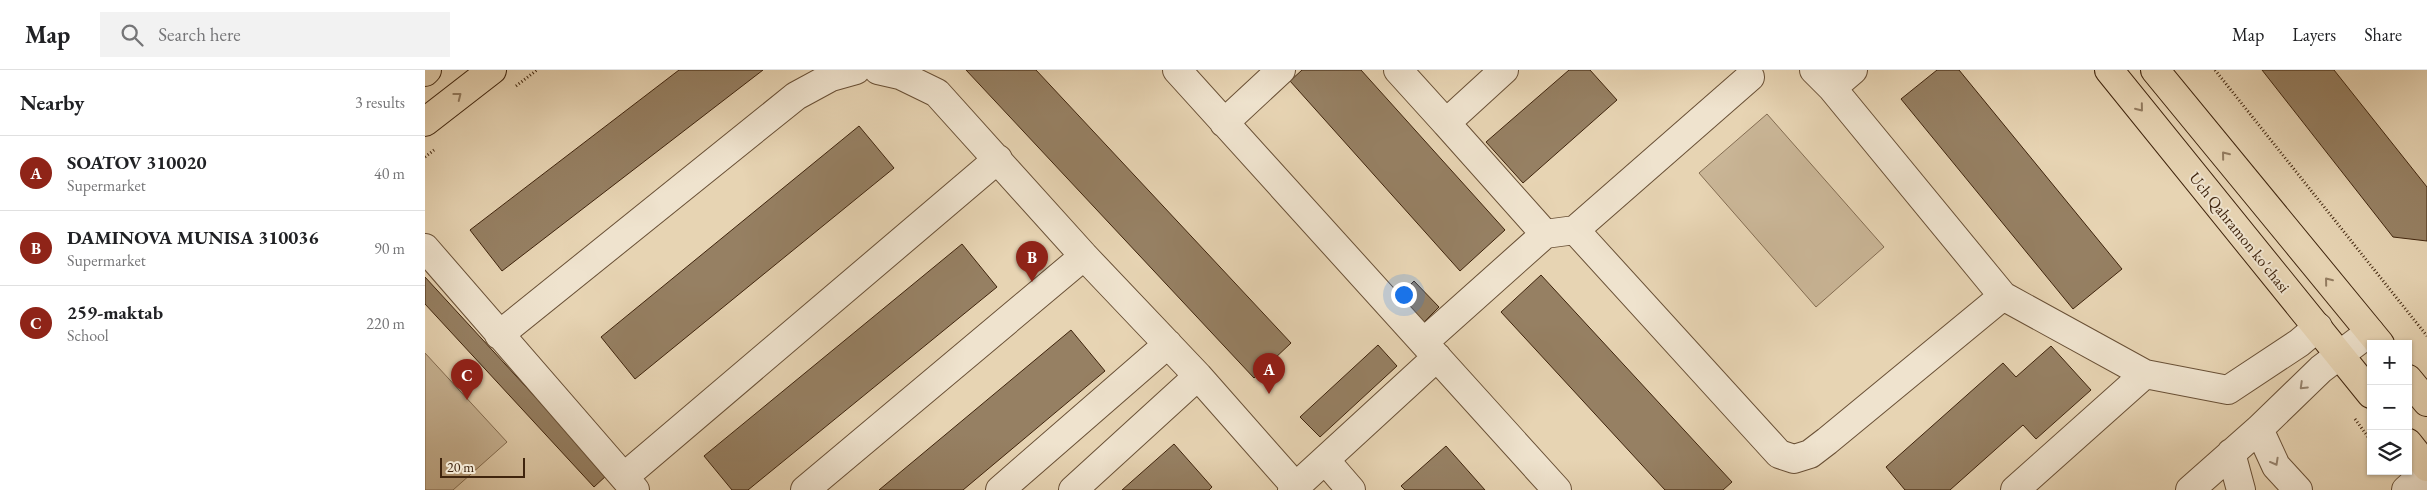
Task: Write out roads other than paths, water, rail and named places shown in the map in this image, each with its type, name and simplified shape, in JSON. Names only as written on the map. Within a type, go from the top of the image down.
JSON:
[{"type":"main road","points":[[425,122],[491,70]]},
{"type":"main road","name":"Uch Qahramon ko'chasi","points":[[2109,70],[2367,389]]},
{"type":"main road","points":[[2155,70],[2375,338]]},
{"type":"main road","points":[[2318,328],[2347,304]]},
{"type":"main road","points":[[2412,384],[2427,402]]},
{"type":"main road","points":[[2412,447],[2427,467]]},
{"type":"street","points":[[499,335],[796,96],[831,77],[856,70]]},
{"type":"street","points":[[878,70],[900,75],[937,93],[1084,256],[1198,376],[1294,488],[1325,460],[1430,349],[1545,234],[1575,230],[1750,77]]},
{"type":"street","points":[[1177,70],[1557,490]]},
{"type":"street","points":[[1224,123],[1281,70]]},
{"type":"street","points":[[1398,70],[1545,234]]},
{"type":"street","points":[[1445,123],[1504,70]]},
{"type":"street","points":[[1853,70],[1823,79],[2003,296],[2145,374],[2228,390],[2299,343],[2318,328]]},
{"type":"street","points":[[425,248],[629,484],[998,159]]},
{"type":"street","points":[[1575,230],[1779,454],[1794,460],[1810,454],[1827,441],[2003,296]]},
{"type":"street","points":[[805,490],[1084,256]]},
{"type":"street","points":[[2204,485],[2231,453],[2259,429],[2321,369],[2340,355],[2375,338]]},
{"type":"street","points":[[1000,490],[1168,344]]},
{"type":"street","points":[[2015,490],[2145,374]]},
{"type":"street","points":[[1073,490],[1198,376]]},
{"type":"street","points":[[2259,429],[2276,466],[2298,490]]},
{"type":"street","points":[[2231,453],[2241,490]]},
{"type":"street","points":[[1325,460],[1351,490]]},
{"type":"street","points":[[2406,490],[2427,471]]},
{"type":"place","name":"DAMINOVA MUNISA 310036","points":[[1032,282]]},
{"type":"place","name":"SOATOV 310020","points":[[1269,394]]},
{"type":"place","name":"259-maktab","points":[[467,400]]}]
